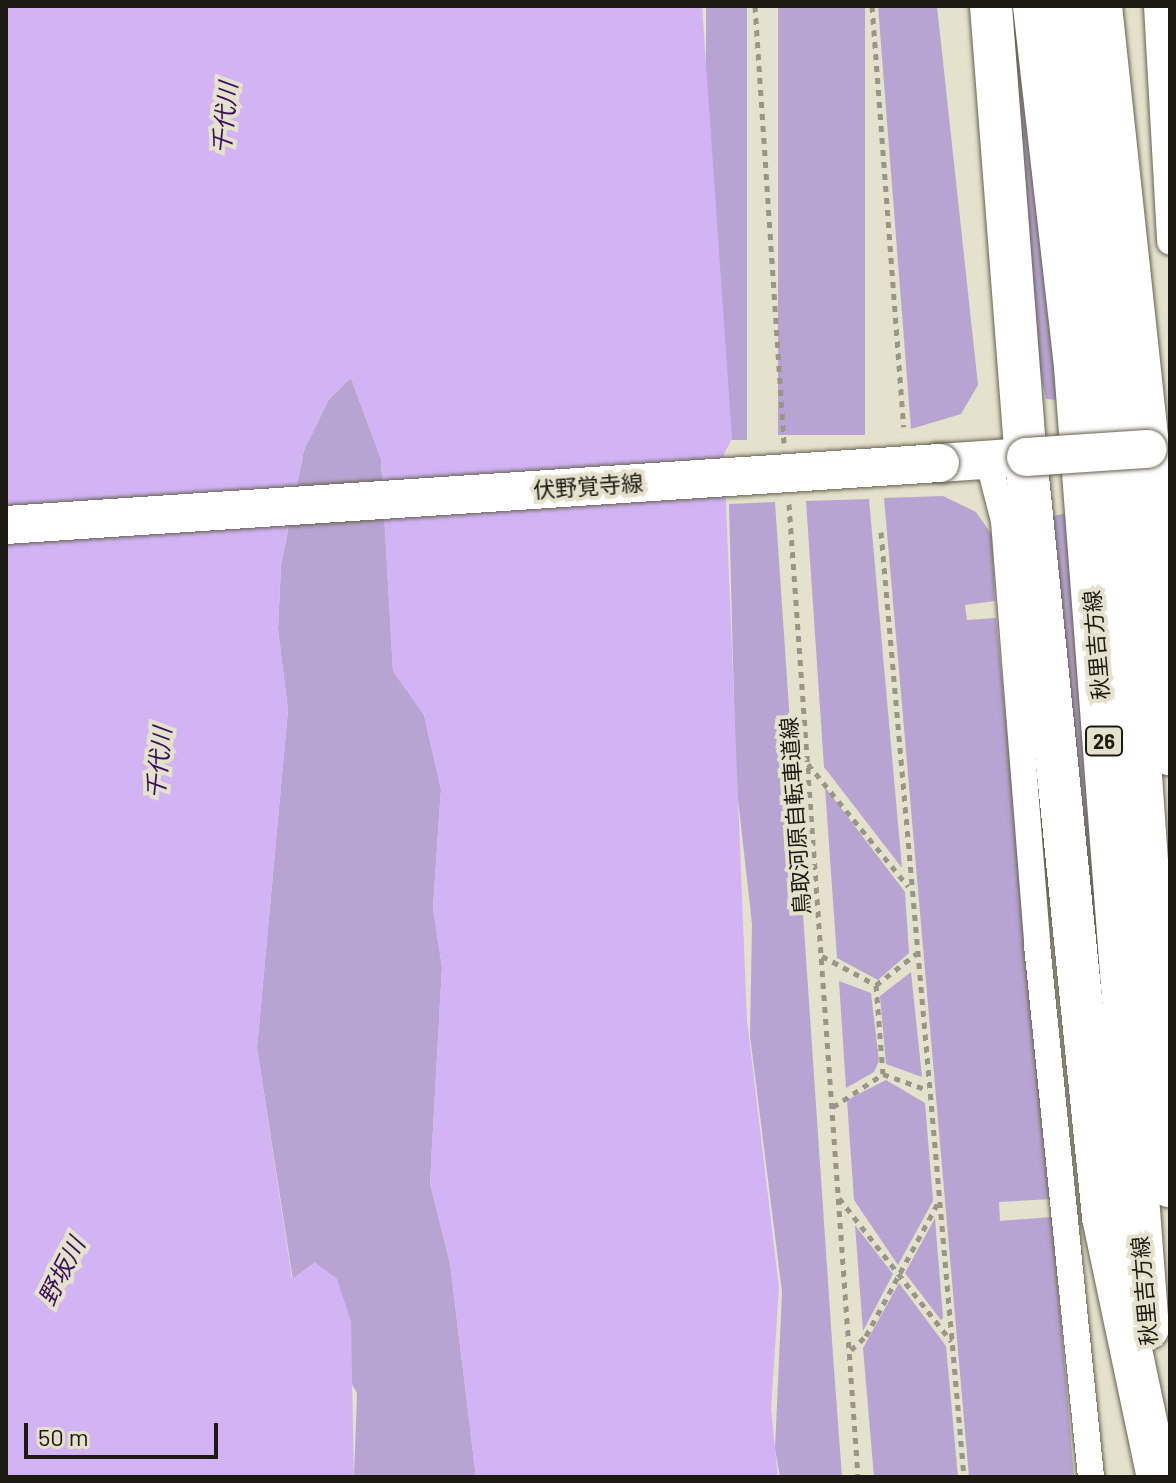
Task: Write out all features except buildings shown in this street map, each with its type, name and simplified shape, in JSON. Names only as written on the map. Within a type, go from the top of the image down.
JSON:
[{"type":"main road","points":[[991,6],[1007,458],[1103,1217],[1158,1477]]},
{"type":"main road","name":"秋里吉方線","points":[[1034,6],[1075,367],[1158,1477]]},
{"type":"main road","name":"秋里吉方線","points":[[1067,6],[1124,538],[1170,1186]]},
{"type":"main road","points":[[1101,6],[1159,449],[1170,754]]},
{"type":"main road","name":"伏野覚寺線","points":[[6,525],[1159,449]]},
{"type":"street","points":[[1157,6],[1166,42],[1170,242]]},
{"type":"street","points":[[1007,458],[1004,521],[1037,945],[1091,1477]]},
{"type":"path","points":[[755,6],[784,451]]},
{"type":"path","points":[[872,6],[904,427]]},
{"type":"path","name":"鳥取河原自転車道線","points":[[788,496],[858,1477]]},
{"type":"path","points":[[881,532],[964,1477]]},
{"type":"path","points":[[807,763],[910,888]]},
{"type":"path","points":[[876,985],[916,954]]},
{"type":"path","points":[[821,956],[876,985]]},
{"type":"path","points":[[876,985],[883,1074]]},
{"type":"path","points":[[883,1074],[928,1090]]},
{"type":"path","points":[[832,1108],[883,1074]]},
{"type":"path","points":[[839,1198],[952,1342]]},
{"type":"path","points":[[850,1351],[900,1274],[939,1201]]},
{"type":"shaded area","points":[[706,6],[747,6],[747,440],[706,440]]},
{"type":"shaded area","points":[[778,6],[865,6],[865,435],[778,435]]},
{"type":"shaded area","points":[[878,6],[937,6],[978,385],[961,414],[911,429]]},
{"type":"shaded area","points":[[1011,6],[1037,206],[1057,400],[1046,399],[1031,334]]},
{"type":"shaded area","points":[[351,378],[381,459],[393,671],[424,715],[441,789],[433,908],[442,967],[430,1183],[450,1263],[476,1477],[354,1477],[357,1393],[293,1280],[257,1048],[288,710],[278,629],[281,565],[304,450],[329,399]]},
{"type":"shaded area","points":[[943,496],[976,512],[992,535],[995,601],[965,605],[967,620],[996,618],[1052,1199],[999,1202],[1000,1221],[1052,1217],[1074,1477],[969,1477],[884,498]]},
{"type":"shaded area","points":[[869,499],[902,868],[824,767],[806,501]]},
{"type":"shaded area","points":[[775,502],[842,1477],[780,1477],[775,1449],[782,1292],[750,1036],[752,924],[736,781],[729,504]]},
{"type":"shaded area","points":[[1068,513],[1106,1030],[1102,1031],[1048,517]]},
{"type":"shaded area","points":[[825,787],[905,892],[909,953],[878,980],[837,958]]},
{"type":"shaded area","points":[[911,972],[922,1077],[886,1064],[880,996]]},
{"type":"shaded area","points":[[839,981],[871,993],[879,1061],[874,1072],[846,1088]]},
{"type":"shaded area","points":[[886,1080],[925,1103],[933,1201],[898,1265],[854,1200],[847,1100]]},
{"type":"shaded area","points":[[935,1218],[943,1318],[941,1320],[905,1273]]},
{"type":"shaded area","points":[[855,1225],[893,1274],[863,1331]]},
{"type":"shaded area","points":[[899,1283],[946,1346],[958,1477],[874,1477],[863,1348]]},
{"type":"water","points":[[6,6],[702,6],[732,439],[724,454],[747,1020],[779,1288],[771,1409],[778,1477],[476,1477],[450,1263],[430,1183],[442,967],[433,908],[441,789],[424,715],[393,671],[381,459],[351,378],[329,399],[304,450],[281,565],[278,629],[288,710],[257,1048],[292,1279],[315,1262],[337,1279],[351,1322],[354,1477],[6,1477]]},
{"type":"water label","name":"千代川","points":[[224,118]]},
{"type":"water label","name":"千代川","points":[[158,763]]},
{"type":"water label","name":"野坂川","points":[[61,1271]]}]
